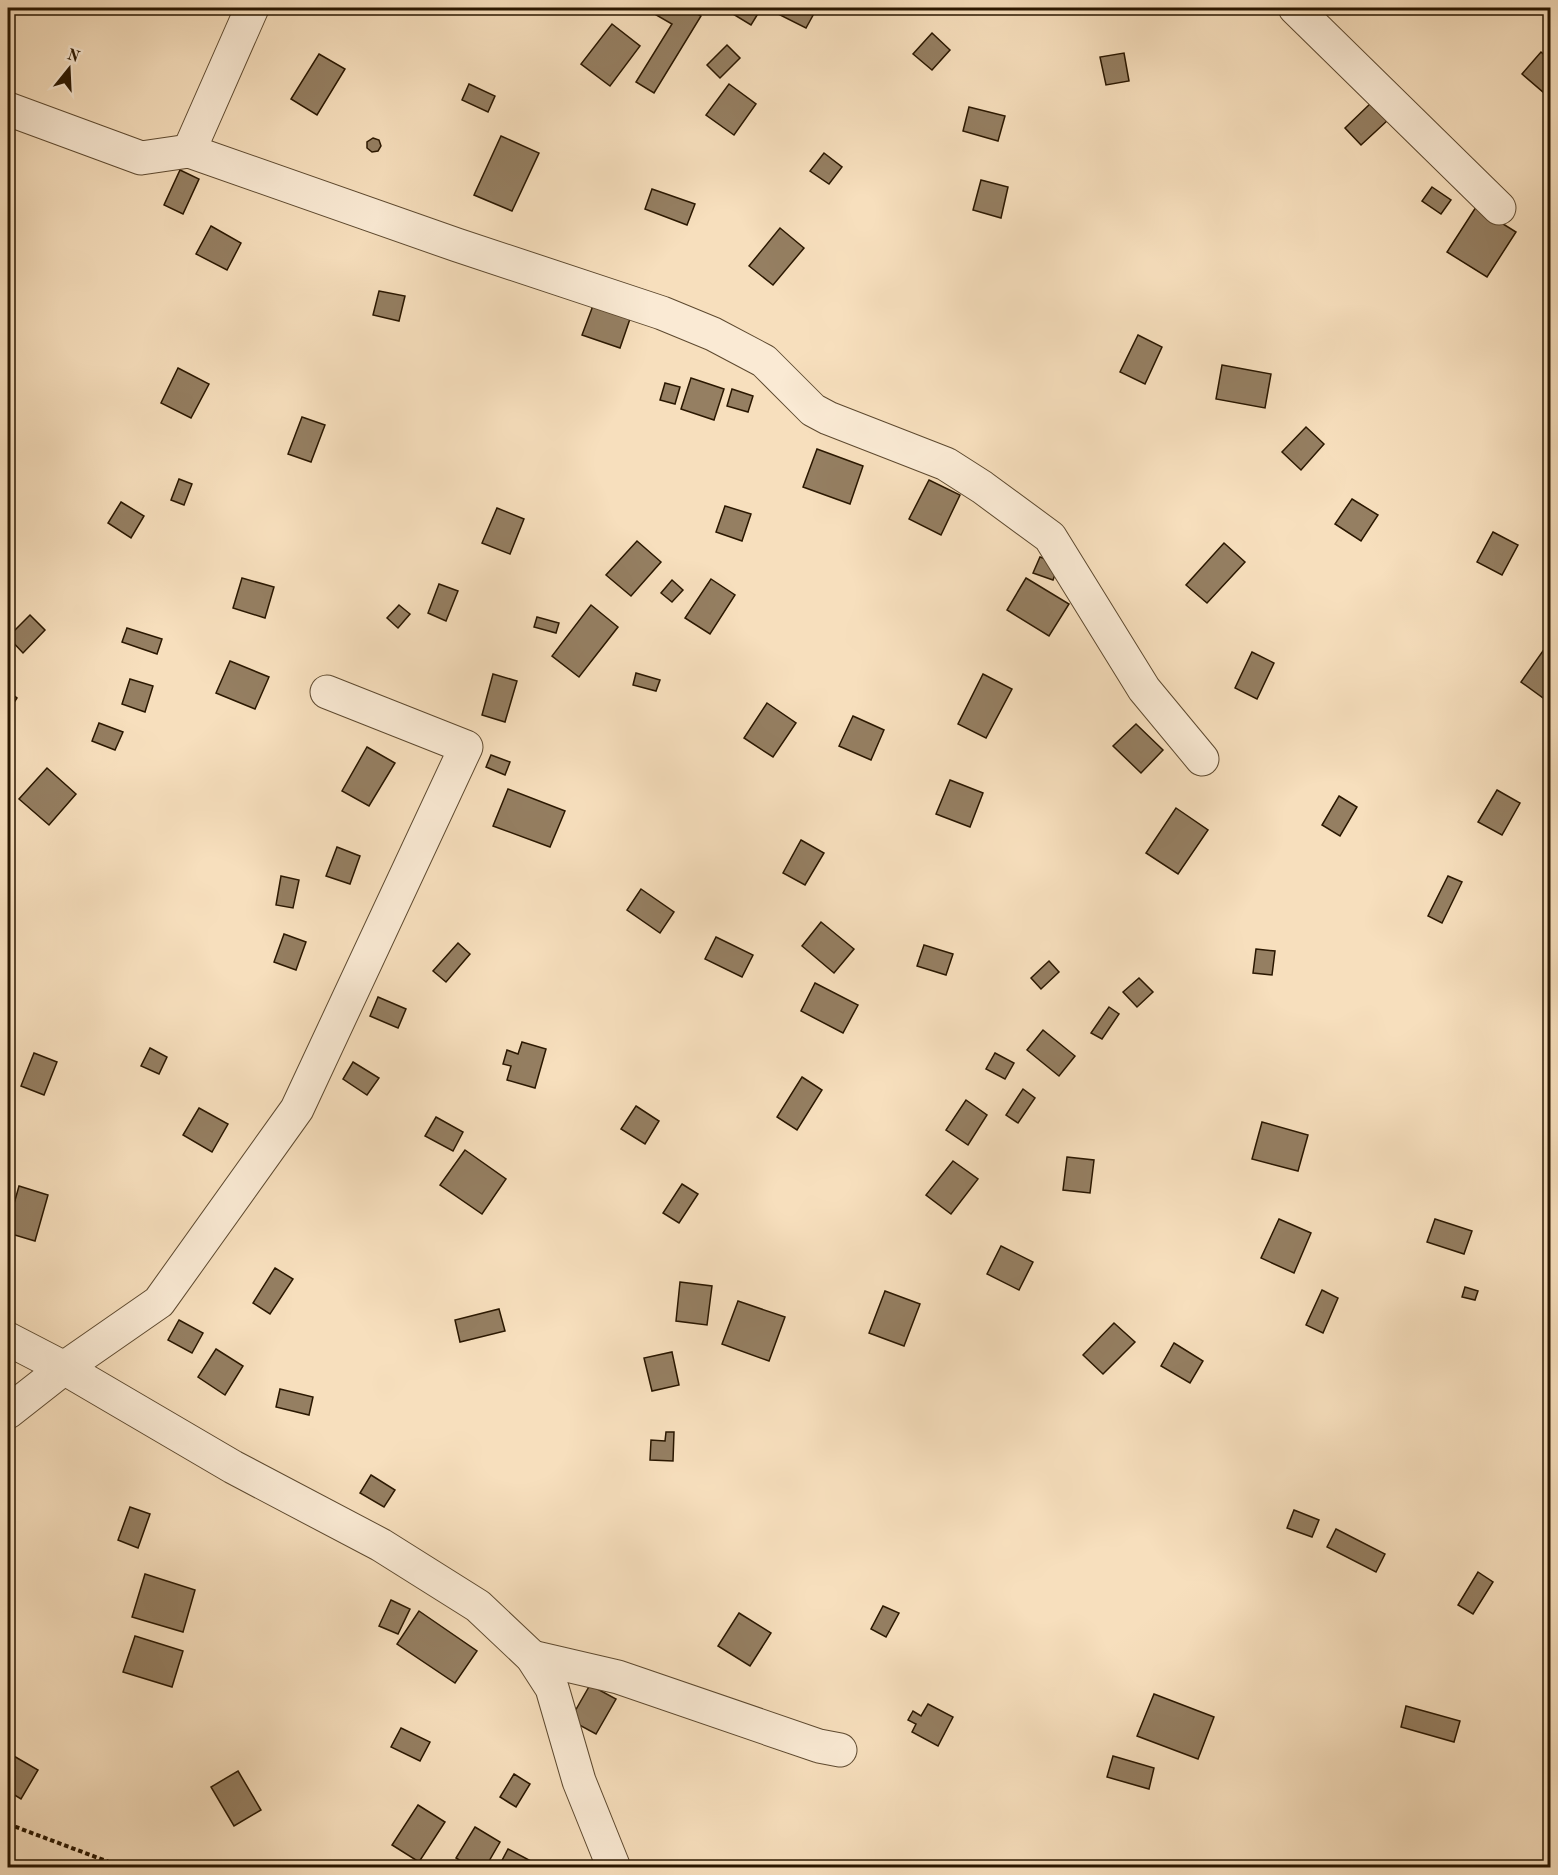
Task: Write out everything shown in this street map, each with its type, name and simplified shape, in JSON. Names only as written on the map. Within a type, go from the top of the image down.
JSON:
[{"type":"street","points":[[189,151],[252,8]]},
{"type":"street","points":[[1295,8],[1499,208]]},
{"type":"street","points":[[8,109],[141,158],[189,151],[457,245],[662,313],[714,334],[764,361],[813,410],[946,464],[982,487],[1050,537],[1144,689],[1202,759]]},
{"type":"street","points":[[8,1413],[64,1368],[159,1302],[297,1109],[466,747],[327,692]]},
{"type":"street","points":[[8,1339],[64,1368],[233,1467],[391,1551],[478,1606],[532,1656],[552,1688],[579,1781],[614,1868]]},
{"type":"street","points":[[532,1656],[618,1677],[819,1746],[840,1750]]},
{"type":"path","points":[[8,1824],[125,1868]]},
{"type":"building","points":[[653,8],[687,8],[701,16],[654,93],[636,82],[672,24],[651,12]]},
{"type":"building","points":[[730,8],[752,8],[759,12],[751,25],[728,11]]},
{"type":"building","points":[[776,8],[817,8],[806,28],[774,12]]},
{"type":"building","points":[[1418,8],[1430,8],[1426,13]]},
{"type":"building","points":[[612,24],[640,46],[610,86],[581,64]]},
{"type":"building","points":[[932,33],[950,50],[932,70],[913,54]]},
{"type":"building","points":[[727,45],[740,58],[720,78],[707,65]]},
{"type":"building","points":[[1541,52],[1550,60],[1550,98],[1522,74]]},
{"type":"building","points":[[1124,53],[1129,81],[1106,85],[1100,57]]},
{"type":"building","points":[[319,54],[345,69],[317,115],[291,99]]},
{"type":"building","points":[[469,84],[495,96],[488,112],[462,100]]},
{"type":"building","points":[[729,84],[756,104],[734,135],[706,115]]},
{"type":"building","points":[[1372,102],[1388,120],[1361,145],[1345,128]]},
{"type":"building","points":[[969,107],[1005,116],[998,141],[963,131]]},
{"type":"building","points":[[501,136],[539,153],[512,211],[474,195]]},
{"type":"building","points":[[373,138],[379,140],[381,146],[378,151],[372,152],[367,148],[367,142]]},
{"type":"building","points":[[824,153],[842,167],[829,184],[810,171]]},
{"type":"building","points":[[180,170],[199,179],[183,214],[164,205]]},
{"type":"building","points":[[981,180],[1008,187],[1001,218],[973,210]]},
{"type":"building","points":[[1432,187],[1451,200],[1441,214],[1422,201]]},
{"type":"building","points":[[652,189],[695,204],[687,225],[645,209]]},
{"type":"building","points":[[1476,207],[1516,232],[1487,277],[1447,252]]},
{"type":"building","points":[[211,226],[241,243],[227,270],[196,254]]},
{"type":"building","points":[[780,228],[804,248],[773,285],[749,266]]},
{"type":"building","points":[[379,291],[405,296],[399,321],[373,315]]},
{"type":"building","points":[[594,303],[631,316],[620,348],[582,335]]},
{"type":"building","points":[[1138,335],[1162,347],[1145,384],[1120,372]]},
{"type":"building","points":[[1222,365],[1271,374],[1265,408],[1216,399]]},
{"type":"building","points":[[178,368],[209,384],[191,418],[161,403]]},
{"type":"building","points":[[691,378],[724,389],[714,420],[681,409]]},
{"type":"building","points":[[665,383],[680,387],[675,404],[660,400]]},
{"type":"building","points":[[732,389],[753,396],[748,412],[727,406]]},
{"type":"building","points":[[302,417],[325,425],[311,462],[288,454]]},
{"type":"building","points":[[1306,427],[1324,444],[1301,470],[1282,452]]},
{"type":"building","points":[[817,449],[863,466],[850,504],[803,487]]},
{"type":"building","points":[[179,479],[192,484],[184,505],[171,500]]},
{"type":"building","points":[[929,480],[960,495],[941,535],[909,519]]},
{"type":"building","points":[[1352,499],[1378,515],[1361,541],[1335,524]]},
{"type":"building","points":[[121,502],[144,516],[131,538],[108,523]]},
{"type":"building","points":[[725,506],[751,514],[742,541],[716,532]]},
{"type":"building","points":[[497,508],[524,519],[510,554],[482,543]]},
{"type":"building","points":[[1493,532],[1518,545],[1502,575],[1477,562]]},
{"type":"building","points":[[637,541],[661,562],[631,596],[606,575]]},
{"type":"building","points":[[1224,543],[1245,562],[1207,603],[1186,585]]},
{"type":"building","points":[[1040,557],[1059,564],[1053,580],[1033,573]]},
{"type":"building","points":[[242,578],[274,587],[265,618],[233,608]]},
{"type":"building","points":[[1026,578],[1069,604],[1049,636],[1007,610]]},
{"type":"building","points":[[711,579],[735,595],[710,634],[685,618]]},
{"type":"building","points":[[672,580],[683,590],[672,602],[661,593]]},
{"type":"building","points":[[439,584],[458,591],[446,621],[428,613]]},
{"type":"building","points":[[399,605],[410,614],[398,628],[387,618]]},
{"type":"building","points":[[591,605],[618,627],[579,677],[552,656]]},
{"type":"building","points":[[30,615],[45,630],[23,653],[8,637]]},
{"type":"building","points":[[537,617],[559,623],[556,633],[534,627]]},
{"type":"building","points":[[127,628],[162,639],[157,654],[122,642]]},
{"type":"building","points":[[1545,648],[1550,652],[1550,703],[1521,682]]},
{"type":"building","points":[[1252,652],[1274,663],[1257,699],[1235,688]]},
{"type":"building","points":[[230,661],[269,677],[255,709],[216,693]]},
{"type":"building","points":[[636,673],[660,680],[656,691],[633,685]]},
{"type":"building","points":[[493,674],[517,681],[505,722],[482,715]]},
{"type":"building","points":[[983,674],[1012,689],[986,738],[958,724]]},
{"type":"building","points":[[130,679],[153,686],[145,712],[122,704]]},
{"type":"building","points":[[8,691],[17,698],[8,712]]},
{"type":"building","points":[[767,703],[796,723],[773,757],[744,738]]},
{"type":"building","points":[[853,716],[884,730],[871,760],[839,746]]},
{"type":"building","points":[[99,723],[123,732],[115,750],[92,741]]},
{"type":"building","points":[[1136,724],[1163,750],[1141,773],[1113,746]]},
{"type":"building","points":[[367,747],[395,763],[369,806],[342,791]]},
{"type":"building","points":[[491,755],[510,762],[505,775],[486,767]]},
{"type":"building","points":[[47,768],[76,794],[49,825],[19,799]]},
{"type":"building","points":[[950,780],[983,793],[970,827],[936,814]]},
{"type":"building","points":[[508,789],[565,811],[550,847],[493,826]]},
{"type":"building","points":[[1497,790],[1520,803],[1502,835],[1478,822]]},
{"type":"building","points":[[1339,796],[1357,807],[1340,836],[1322,825]]},
{"type":"building","points":[[1176,808],[1208,830],[1178,874],[1146,853]]},
{"type":"building","points":[[801,840],[824,853],[805,885],[783,873]]},
{"type":"building","points":[[337,847],[360,856],[350,884],[326,876]]},
{"type":"building","points":[[281,876],[299,880],[293,908],[276,905]]},
{"type":"building","points":[[1448,876],[1462,882],[1442,923],[1428,916]]},
{"type":"building","points":[[641,889],[674,912],[660,933],[627,910]]},
{"type":"building","points":[[821,922],[854,949],[834,973],[802,946]]},
{"type":"building","points":[[284,934],[306,942],[296,970],[274,962]]},
{"type":"building","points":[[716,937],[753,955],[742,977],[705,959]]},
{"type":"building","points":[[458,943],[470,954],[446,982],[433,971]]},
{"type":"building","points":[[924,945],[953,954],[946,975],[917,966]]},
{"type":"building","points":[[1256,949],[1275,951],[1272,975],[1253,973]]},
{"type":"building","points":[[1049,961],[1059,972],[1041,989],[1031,978]]},
{"type":"building","points":[[1139,978],[1153,992],[1137,1007],[1123,992]]},
{"type":"building","points":[[815,983],[858,1005],[843,1033],[801,1011]]},
{"type":"building","points":[[378,997],[406,1009],[398,1028],[370,1016]]},
{"type":"building","points":[[1109,1007],[1119,1014],[1102,1039],[1091,1033]]},
{"type":"building","points":[[1043,1030],[1075,1056],[1059,1076],[1027,1050]]},
{"type":"building","points":[[522,1042],[546,1049],[535,1088],[507,1080],[511,1066],[503,1064],[507,1050],[518,1054]]},
{"type":"building","points":[[150,1048],[167,1057],[159,1074],[141,1066]]},
{"type":"building","points":[[34,1053],[57,1062],[44,1095],[21,1086]]},
{"type":"building","points":[[995,1053],[1014,1063],[1005,1079],[986,1069]]},
{"type":"building","points":[[353,1062],[379,1078],[367,1095],[343,1079]]},
{"type":"building","points":[[802,1077],[822,1090],[797,1130],[777,1117]]},
{"type":"building","points":[[1023,1089],[1035,1098],[1018,1123],[1006,1115]]},
{"type":"building","points":[[966,1100],[987,1115],[968,1145],[946,1130]]},
{"type":"building","points":[[636,1106],[659,1121],[645,1144],[621,1129]]},
{"type":"building","points":[[199,1108],[228,1124],[212,1152],[183,1135]]},
{"type":"building","points":[[436,1117],[463,1132],[453,1151],[425,1136]]},
{"type":"building","points":[[1262,1122],[1308,1135],[1298,1171],[1252,1159]]},
{"type":"building","points":[[465,1150],[506,1179],[482,1214],[440,1185]]},
{"type":"building","points":[[1067,1157],[1094,1160],[1090,1193],[1063,1190]]},
{"type":"building","points":[[953,1161],[978,1179],[951,1214],[926,1195]]},
{"type":"building","points":[[682,1184],[698,1194],[679,1223],[663,1213]]},
{"type":"building","points":[[19,1186],[48,1195],[35,1241],[8,1233],[8,1225]]},
{"type":"building","points":[[1279,1219],[1311,1233],[1294,1273],[1261,1258]]},
{"type":"building","points":[[1435,1219],[1472,1231],[1464,1254],[1427,1242]]},
{"type":"building","points":[[1001,1246],[1033,1262],[1019,1290],[987,1274]]},
{"type":"building","points":[[275,1268],[293,1279],[270,1314],[253,1303]]},
{"type":"building","points":[[680,1282],[712,1286],[707,1325],[676,1321]]},
{"type":"building","points":[[1465,1287],[1478,1291],[1475,1300],[1462,1297]]},
{"type":"building","points":[[1322,1290],[1338,1298],[1323,1333],[1306,1325]]},
{"type":"building","points":[[885,1291],[920,1304],[904,1346],[869,1333]]},
{"type":"building","points":[[738,1301],[785,1317],[769,1361],[722,1344]]},
{"type":"building","points":[[499,1309],[505,1331],[460,1342],[455,1320]]},
{"type":"building","points":[[179,1320],[203,1333],[192,1353],[168,1340]]},
{"type":"building","points":[[1114,1323],[1135,1342],[1103,1374],[1083,1355]]},
{"type":"building","points":[[1174,1343],[1203,1361],[1190,1383],[1161,1366]]},
{"type":"building","points":[[216,1349],[243,1366],[225,1395],[198,1377]]},
{"type":"building","points":[[672,1352],[679,1385],[652,1391],[644,1358]]},
{"type":"building","points":[[280,1389],[313,1397],[309,1415],[276,1407]]},
{"type":"building","points":[[666,1432],[674,1432],[673,1461],[650,1460],[651,1440],[665,1441]]},
{"type":"building","points":[[371,1475],[395,1490],[384,1507],[360,1493]]},
{"type":"building","points":[[130,1507],[150,1514],[138,1548],[118,1540]]},
{"type":"building","points":[[1294,1510],[1319,1520],[1312,1537],[1287,1528]]},
{"type":"building","points":[[1336,1529],[1385,1554],[1376,1572],[1327,1547]]},
{"type":"building","points":[[1478,1572],[1493,1582],[1473,1614],[1458,1605]]},
{"type":"building","points":[[145,1574],[195,1590],[183,1632],[132,1617]]},
{"type":"building","points":[[391,1600],[410,1609],[398,1634],[379,1626]]},
{"type":"building","points":[[883,1606],[899,1613],[886,1637],[871,1629]]},
{"type":"building","points":[[419,1611],[477,1651],[455,1683],[397,1644]]},
{"type":"building","points":[[739,1613],[771,1633],[750,1666],[718,1646]]},
{"type":"building","points":[[135,1636],[183,1651],[172,1687],[123,1672]]},
{"type":"building","points":[[590,1685],[616,1699],[596,1734],[570,1720]]},
{"type":"building","points":[[1154,1694],[1214,1717],[1198,1759],[1137,1736]]},
{"type":"building","points":[[928,1704],[953,1717],[938,1746],[912,1732],[916,1724],[908,1720],[913,1711],[921,1716]]},
{"type":"building","points":[[1406,1706],[1460,1721],[1454,1742],[1401,1727]]},
{"type":"building","points":[[401,1728],[430,1742],[420,1761],[391,1747]]},
{"type":"building","points":[[12,1755],[38,1770],[21,1799],[8,1791],[8,1764]]},
{"type":"building","points":[[1113,1756],[1154,1768],[1149,1789],[1107,1777]]},
{"type":"building","points":[[238,1771],[261,1810],[234,1826],[211,1787]]},
{"type":"building","points":[[514,1774],[530,1784],[516,1807],[500,1797]]},
{"type":"building","points":[[418,1805],[445,1822],[419,1862],[392,1845]]},
{"type":"building","points":[[475,1827],[500,1842],[485,1868],[472,1868],[456,1858]]},
{"type":"building","points":[[508,1849],[544,1868],[498,1868]]}]
